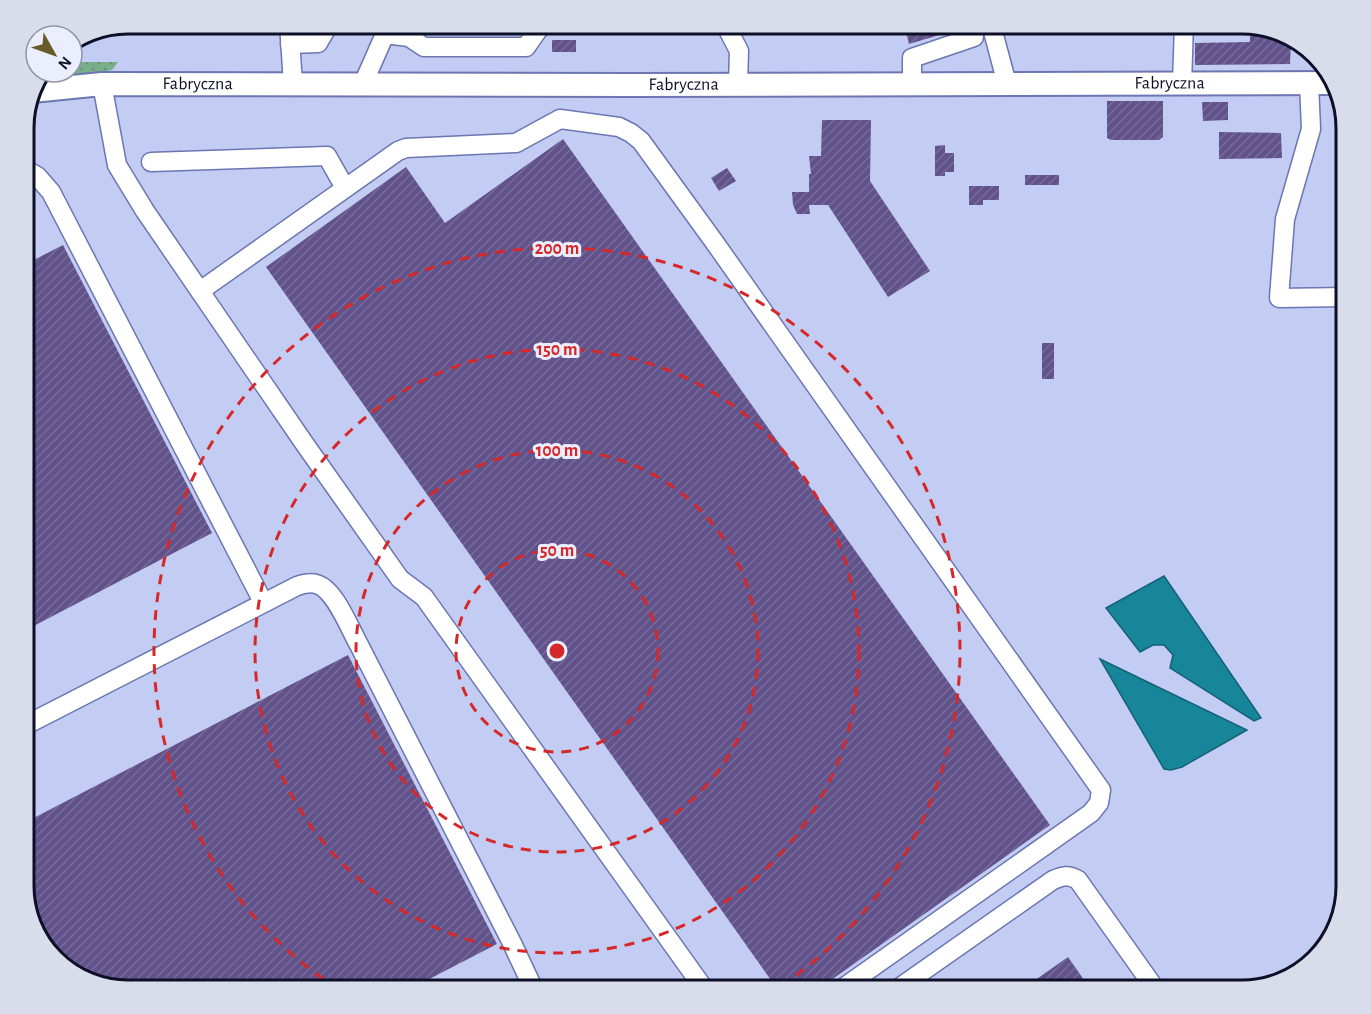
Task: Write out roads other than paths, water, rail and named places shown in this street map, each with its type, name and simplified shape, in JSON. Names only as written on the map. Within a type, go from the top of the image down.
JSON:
[{"type":"main road","name":"Fabryczna","points":[[43,90],[102,84],[1324,83]]},
{"type":"lane","points":[[290,34],[292,84]]},
{"type":"lane","points":[[290,44],[318,43],[323,34]]},
{"type":"lane","points":[[363,84],[386,34]]},
{"type":"lane","points":[[401,34],[424,47],[526,47],[535,34]]},
{"type":"lane","points":[[730,34],[739,51],[738,84]]},
{"type":"lane","points":[[994,34],[1006,84]]},
{"type":"lane","points":[[1182,84],[1184,34]]},
{"type":"lane","points":[[912,84],[912,58],[974,36]]},
{"type":"lane","points":[[1309,83],[1311,129],[1285,219],[1279,298],[1336,297]]},
{"type":"lane","points":[[102,84],[117,165],[145,211],[400,579],[424,597],[698,980]]},
{"type":"lane","points":[[200,291],[345,188],[406,148],[516,143],[560,119],[612,125],[624,128],[634,135],[658,163],[715,243],[1097,783],[1101,795],[1099,803],[1091,813],[854,980]]},
{"type":"lane","points":[[151,162],[327,156],[345,188]]},
{"type":"lane","points":[[35,174],[51,192],[263,602]]},
{"type":"lane","points":[[35,720],[297,586],[310,583],[322,586],[332,596],[529,980]]},
{"type":"lane","points":[[910,980],[1053,880],[1066,875],[1078,880],[1149,980]]}]
